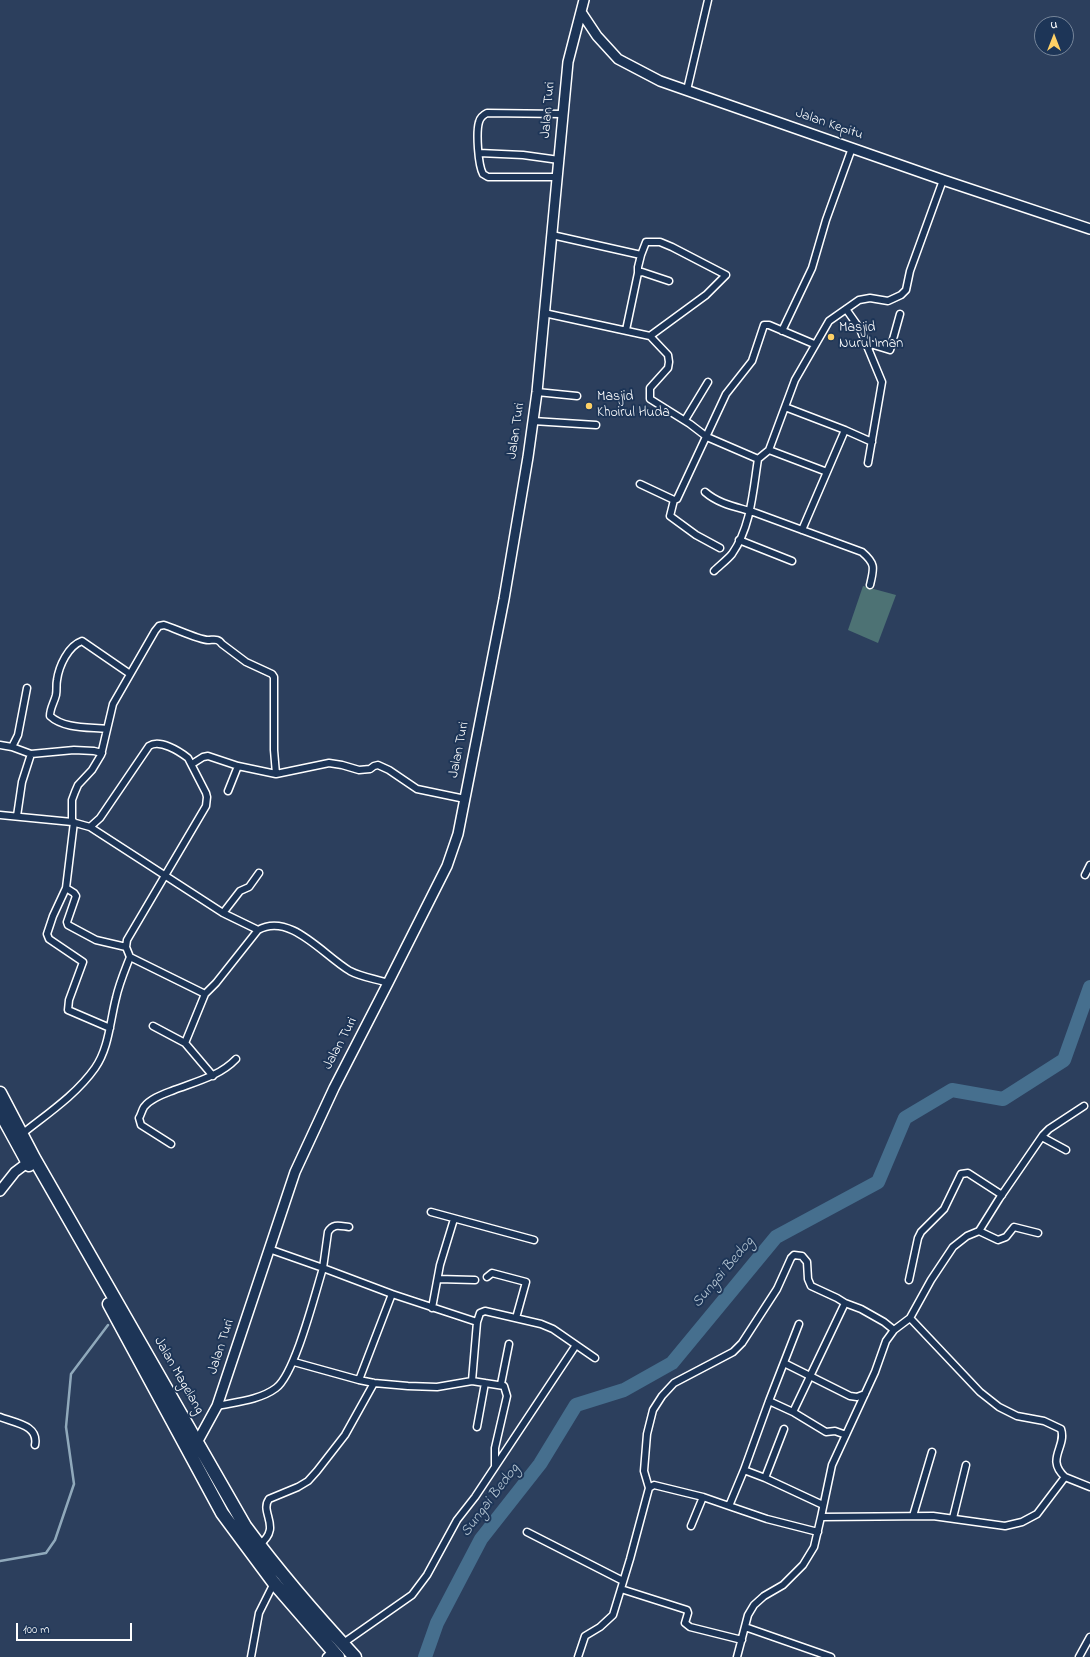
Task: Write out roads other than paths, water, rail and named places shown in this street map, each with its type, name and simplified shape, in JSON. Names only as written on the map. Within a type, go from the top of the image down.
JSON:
[{"type":"highway","name":"Jalan Magelang","points":[[0,1093],[22,1134],[31,1160],[222,1513],[274,1583],[332,1655]]},
{"type":"highway","name":"Jalan Magelang","points":[[0,1112],[31,1160],[198,1443],[245,1526],[292,1588],[355,1657]]},
{"type":"main road","name":"Jalan Turi","points":[[190,1454],[198,1443],[217,1406],[298,1165],[334,1088],[447,866],[458,834],[504,599],[533,421],[568,62],[584,0]]},
{"type":"main road","name":"Jalan Kepitu","points":[[581,12],[597,36],[618,59],[660,81],[943,180],[1090,229]]},
{"type":"main road","points":[[575,34],[579,30],[584,29],[594,33],[597,36]]},
{"type":"main road","points":[[0,1191],[15,1172],[31,1160]]},
{"type":"street","points":[[687,90],[708,0]]},
{"type":"street","points":[[557,177],[488,177],[482,174],[480,169],[479,153],[479,123],[480,119],[487,112],[563,114]]},
{"type":"street","points":[[782,331],[812,268],[826,220],[852,148]]},
{"type":"street","points":[[479,153],[559,160]]},
{"type":"street","points":[[714,571],[731,555],[739,540],[750,511],[758,459],[769,450],[795,380],[814,344],[829,321],[860,300],[870,298],[888,301],[901,296],[906,290],[910,271],[943,180]]},
{"type":"street","points":[[552,236],[641,255]]},
{"type":"street","points":[[626,330],[638,267],[646,242],[660,242],[726,275],[706,295],[650,336]]},
{"type":"street","points":[[638,272],[669,281]]},
{"type":"street","points":[[846,309],[860,328],[882,382],[868,463]]},
{"type":"street","points":[[544,312],[650,336],[668,355],[669,362],[668,368],[650,388],[650,399],[685,420],[707,437],[758,459]]},
{"type":"street","points":[[867,343],[890,350],[900,314]]},
{"type":"street","points":[[720,548],[696,535],[670,516],[674,500],[677,499],[728,389],[752,361],[764,325],[814,344]]},
{"type":"street","points":[[685,420],[708,382]]},
{"type":"street","points":[[537,392],[577,396]]},
{"type":"street","points":[[785,407],[872,442]]},
{"type":"street","points":[[533,421],[596,425]]},
{"type":"street","points":[[802,530],[845,430]]},
{"type":"street","points":[[769,450],[827,472]]},
{"type":"street","points":[[640,484],[674,500]]},
{"type":"street","points":[[705,492],[711,497],[730,506],[750,511],[862,552],[872,561],[873,565],[874,570],[870,585]]},
{"type":"street","points":[[739,540],[792,561]]},
{"type":"street","points":[[110,1028],[68,1010],[69,1000],[83,962],[49,939],[47,934],[53,916],[66,888],[73,822],[72,800],[78,785],[92,770],[102,753],[113,704],[159,626],[164,625],[207,640],[215,639],[220,641],[246,662],[272,674],[274,677],[274,750],[276,774]]},
{"type":"street","points":[[107,729],[74,726],[56,721],[50,716],[50,709],[56,694],[57,680],[66,656],[70,648],[82,641],[130,674]]},
{"type":"street","points":[[12,747],[18,735],[27,688]]},
{"type":"street","points":[[22,1134],[70,1096],[95,1068],[104,1049],[116,997],[130,957],[126,947],[130,933],[146,911],[206,806],[206,793],[192,764],[184,754],[160,743],[153,743],[149,746],[100,818],[90,827]]},
{"type":"street","points":[[0,745],[12,747],[31,754],[74,750],[102,753]]},
{"type":"street","points":[[17,816],[22,782],[31,754]]},
{"type":"street","points":[[192,764],[205,756],[238,766],[276,774],[329,763],[359,770],[370,769],[376,765],[383,766],[416,789],[465,799]]},
{"type":"street","points":[[228,791],[238,766]]},
{"type":"street","points":[[0,815],[73,822],[90,827],[223,912],[258,930]]},
{"type":"street","points":[[1085,875],[1090,865]]},
{"type":"street","points":[[223,912],[240,891],[249,886],[259,873]]},
{"type":"street","points":[[66,888],[74,892],[76,896],[67,922],[68,925],[96,940],[126,947]]},
{"type":"street","points":[[186,1043],[205,994],[216,983],[258,930],[265,926],[282,926],[295,930],[335,961],[352,972],[388,983]]},
{"type":"street","points":[[130,957],[205,994]]},
{"type":"street","points":[[153,1026],[186,1043],[213,1076]]},
{"type":"street","points":[[170,1144],[139,1122],[139,1118],[144,1107],[154,1098],[165,1093],[213,1076],[232,1063],[236,1058]]},
{"type":"street","points":[[737,1657],[748,1615],[754,1605],[764,1596],[783,1585],[803,1565],[814,1547],[832,1465],[875,1372],[886,1341],[894,1330],[910,1318],[931,1280],[953,1247],[967,1236],[979,1231],[1002,1195],[1049,1129],[1084,1106]]},
{"type":"street","points":[[1042,1138],[1066,1150]]},
{"type":"street","points":[[909,1280],[918,1238],[921,1232],[944,1208],[961,1174],[968,1173],[1002,1195]]},
{"type":"street","points":[[431,1212],[534,1240]]},
{"type":"street","points":[[432,1308],[440,1265],[454,1218]]},
{"type":"street","points":[[217,1406],[258,1397],[277,1387],[294,1362],[323,1268],[328,1232],[336,1225],[349,1227]]},
{"type":"street","points":[[979,1231],[998,1240],[1006,1237],[1014,1227],[1038,1233]]},
{"type":"street","points":[[269,1249],[392,1294],[477,1322]]},
{"type":"street","points":[[578,1657],[585,1636],[600,1627],[613,1615],[621,1589],[649,1488],[644,1471],[647,1434],[654,1410],[662,1396],[674,1383],[733,1352],[742,1343],[777,1289],[791,1258],[798,1254],[805,1258],[808,1270],[808,1282],[811,1286],[837,1298],[845,1304],[861,1309],[884,1322],[894,1330]]},
{"type":"street","points":[[487,1277],[492,1273],[526,1282],[516,1318]]},
{"type":"street","points":[[438,1279],[475,1280]]},
{"type":"street","points":[[359,1380],[392,1294]]},
{"type":"street","points":[[793,1412],[811,1377],[834,1324],[845,1304]]},
{"type":"street","points":[[472,1381],[477,1322],[480,1313],[485,1311],[541,1324],[553,1329],[595,1358]]},
{"type":"street","points":[[910,1318],[980,1392],[999,1407],[1017,1416],[1044,1421],[1061,1429],[1063,1435],[1056,1459],[1056,1466],[1065,1477],[1090,1487]]},
{"type":"street","points":[[728,1506],[744,1470],[799,1324]]},
{"type":"street","points":[[501,1384],[509,1344]]},
{"type":"street","points":[[342,1644],[412,1595],[427,1575],[457,1520],[475,1497],[576,1344]]},
{"type":"street","points":[[294,1362],[374,1383],[437,1387],[472,1381],[501,1384],[506,1388],[507,1396],[495,1448],[495,1466]]},
{"type":"street","points":[[784,1364],[850,1396],[857,1397],[865,1394]]},
{"type":"street","points":[[259,1545],[270,1533],[267,1504],[269,1499],[308,1481],[345,1435],[374,1383]]},
{"type":"street","points":[[477,1428],[486,1383]]},
{"type":"street","points":[[769,1401],[793,1412],[826,1432],[835,1431],[846,1435]]},
{"type":"street","points":[[0,1417],[28,1428],[34,1432],[37,1438],[35,1445]]},
{"type":"street","points":[[765,1478],[784,1429]]},
{"type":"street","points":[[913,1516],[932,1452]]},
{"type":"street","points":[[953,1518],[966,1465]]},
{"type":"street","points":[[744,1470],[823,1505]]},
{"type":"street","points":[[821,1517],[846,1516],[884,1518],[913,1516],[953,1518],[1005,1526],[1022,1522],[1038,1514],[1065,1477]]},
{"type":"street","points":[[649,1488],[654,1485],[703,1497],[767,1519],[818,1532]]},
{"type":"street","points":[[691,1526],[703,1497]]},
{"type":"street","points":[[527,1532],[623,1580]]},
{"type":"street","points":[[251,1657],[259,1613],[274,1583]]},
{"type":"street","points":[[621,1589],[687,1610],[688,1613],[685,1623],[690,1627],[742,1640]]},
{"type":"street","points":[[745,1627],[831,1657]]},
{"type":"street","points":[[1079,1657],[1090,1638]]},
{"type":"waterway","name":"Sungai Bedog","points":[[425,1657],[437,1623],[481,1539],[540,1464],[576,1405],[624,1390],[672,1363],[776,1237],[878,1182],[905,1118],[952,1090],[1003,1099],[1064,1060],[1090,987]]},
{"type":"waterway","points":[[0,1561],[46,1553],[55,1540],[74,1484],[66,1427],[71,1374],[108,1325]]},
{"type":"place","name":"Masjid Nurul Iman","points":[[831,337]]},
{"type":"place","name":"Masjid Khoirul Huda","points":[[589,406]]}]
